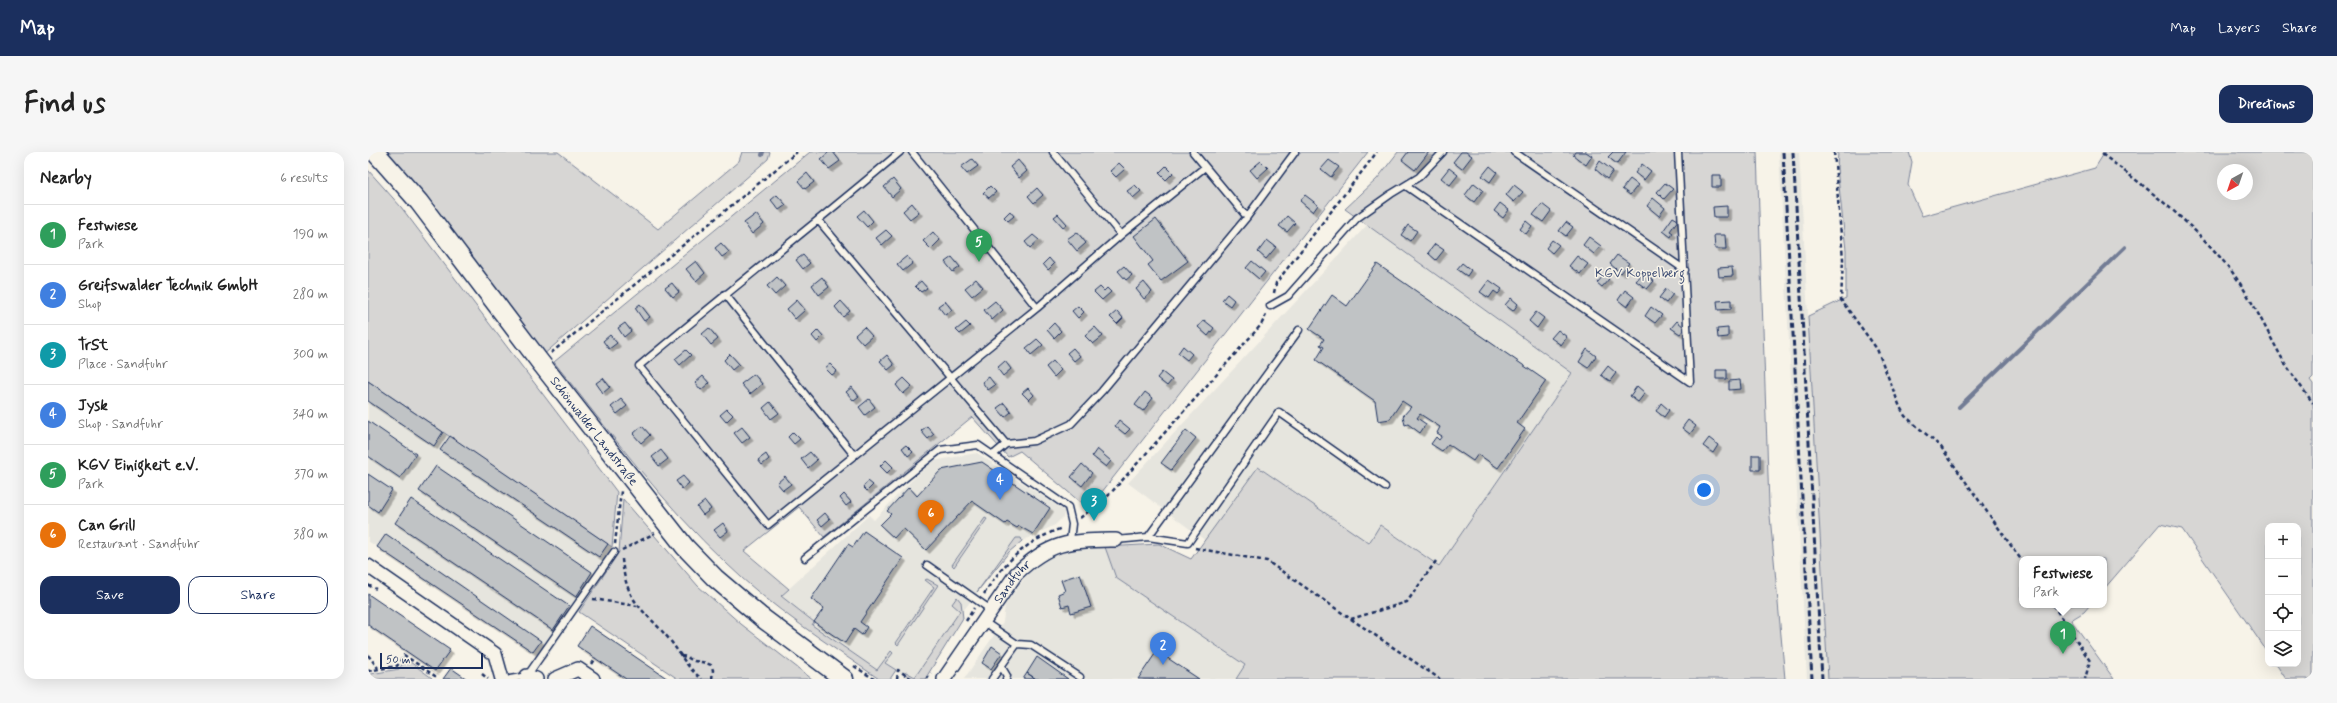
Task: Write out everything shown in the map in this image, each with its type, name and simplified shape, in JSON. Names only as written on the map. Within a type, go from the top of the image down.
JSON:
[{"type":"main road","name":"Schönwalder Landstraße","points":[[375,152],[419,202],[540,362],[658,514],[690,552],[715,578],[761,617],[844,679]]},
{"type":"street","name":"Sandfuhr","points":[[944,679],[1016,574],[1030,560],[1052,547],[1070,541],[1116,540]]},
{"type":"street","points":[[368,566],[495,654],[502,679]]},
{"type":"street","points":[[555,679],[578,669],[593,679]]},
{"type":"lane","points":[[900,152],[819,220],[725,294],[639,366],[768,525],[853,454],[1037,308],[1121,235],[1205,167]]},
{"type":"lane","points":[[912,152],[1037,308]]},
{"type":"lane","points":[[1053,152],[1121,235]]},
{"type":"lane","points":[[1193,152],[1247,216]]},
{"type":"lane","points":[[993,455],[1006,444],[1034,441],[1071,424],[1102,391],[1247,216],[1295,152]]},
{"type":"lane","points":[[1270,306],[1288,296],[1357,218],[1391,194],[1419,178],[1443,152]]},
{"type":"lane","points":[[1514,152],[1685,270]]},
{"type":"lane","points":[[1406,186],[1690,382],[1685,270],[1676,153]]},
{"type":"lane","points":[[819,220],[1006,444]]},
{"type":"lane","points":[[725,294],[853,454]]},
{"type":"lane","points":[[1148,537],[1299,330]]},
{"type":"lane","points":[[1116,540],[1148,537],[1188,543],[1279,412],[1385,487]]},
{"type":"lane","points":[[805,558],[940,450],[978,445],[1068,506],[1072,524],[1070,541]]},
{"type":"lane","points":[[510,679],[532,677],[583,596],[614,552]]},
{"type":"lane","points":[[927,565],[991,610]]},
{"type":"lane","points":[[983,621],[1017,644],[1031,645],[1080,677]]},
{"type":"lane","points":[[992,679],[1017,644]]},
{"type":"lane","points":[[1001,666],[1008,678]]},
{"type":"path","points":[[540,362],[797,152]]},
{"type":"path","points":[[1072,524],[1109,495],[1261,325],[1270,306],[1276,283],[1377,152]]},
{"type":"path","points":[[1834,152],[1843,258],[1841,300],[1877,349],[1905,416],[1941,447],[2019,557]]},
{"type":"path","points":[[2102,154],[2146,187],[2194,231],[2230,268],[2284,362],[2313,403]]},
{"type":"path","points":[[614,552],[622,489]]},
{"type":"path","points":[[657,532],[631,544],[621,551],[626,586],[638,606],[669,639],[681,656],[683,662],[702,679]]},
{"type":"path","points":[[1188,543],[1195,548],[1267,561],[1440,679]]},
{"type":"path","points":[[1351,619],[1407,602],[1436,561]]},
{"type":"path","points":[[583,596],[638,606]]},
{"type":"path","points":[[2055,608],[2090,661],[2085,679]]},
{"type":"path","points":[[368,655],[378,668]]},
{"type":"path","points":[[368,671],[378,668],[397,666],[404,655],[435,676],[433,679]]},
{"type":"path","points":[[681,656],[686,656],[693,661],[703,661],[711,665],[712,679]]},
{"type":"path","points":[[847,661],[874,679]]},
{"type":"path","points":[[897,679],[898,670],[912,679]]},
{"type":"path","points":[[482,674],[488,679]]},
{"type":"shaded area","points":[[1779,152],[1799,152],[1828,679],[1807,679]]},
{"type":"shaded area","points":[[1367,225],[1572,373],[1439,566],[1381,525],[1369,543],[1258,467],[1206,541],[1128,483]]},
{"type":"shaded area","points":[[368,381],[619,552],[545,660],[368,541]]},
{"type":"shaded area","points":[[977,453],[1065,511],[1063,517],[1055,525],[1022,541],[1009,552],[963,611],[963,618],[925,679],[909,679],[884,662],[878,671],[812,625],[814,622],[781,596],[869,515],[874,520],[911,481],[933,461]]},
{"type":"shaded area","points":[[1105,547],[1116,578],[1245,665],[1236,679],[964,679],[1003,622],[1005,605],[1032,568],[1053,554],[1076,548]]},
{"type":"green space","points":[[383,152],[558,152],[658,229],[739,161],[742,152],[770,152],[768,159],[542,356]]},
{"type":"green space","points":[[810,152],[1368,152],[1098,497],[1089,503],[1080,502],[1020,451],[1008,457],[972,417],[824,537],[799,507],[744,551],[789,589],[781,596],[814,622],[812,625],[877,670],[891,651],[893,653],[885,663],[896,670],[890,679],[879,679],[781,610],[744,580],[703,541],[637,466],[554,362]]},
{"type":"green space","name":"KGV Koppelberg","points":[[1398,152],[1757,152],[1769,505],[1785,679],[1236,679],[1245,665],[1116,578],[1105,547],[1159,544],[1191,559],[1258,467],[1369,543],[1380,525],[1439,566],[1572,373],[1345,209],[1377,179]]},
{"type":"green space","points":[[1838,152],[1909,152],[1912,162],[1908,185],[1922,216],[2095,168],[2105,152],[2313,152],[2313,377],[2310,380],[2313,384],[2313,679],[2286,679],[2278,667],[2301,667],[2301,523],[2265,523],[2265,649],[2182,529],[2160,524],[2107,586],[2107,556],[2019,556],[2019,608],[2087,608],[2084,612],[2071,620],[2114,679],[1828,679],[1808,316],[1846,298],[1846,250],[1837,168]]},
{"type":"green space","points":[[368,170],[401,207],[617,492],[612,547],[368,381]]},
{"type":"green space","points":[[623,499],[698,586],[741,624],[812,679],[678,679],[579,612],[619,552]]},
{"type":"green space","points":[[985,518],[987,519],[954,567],[952,565]]},
{"type":"green space","points":[[1016,538],[1021,538],[1022,541],[1009,552],[977,592]]},
{"type":"green space","points":[[927,579],[938,585],[898,645],[896,643],[934,587],[925,580]]},
{"type":"green space","points":[[957,597],[961,602],[963,618],[925,679],[913,679],[905,674],[906,672],[915,677],[960,611],[952,604]]},
{"type":"green space","points":[[406,659],[432,678],[368,679],[368,675],[371,674],[399,669]]},
{"type":"building","points":[[829,152],[833,152],[840,161],[829,169],[821,159]]},
{"type":"building","points":[[1408,152],[1429,152],[1415,170],[1402,160]]},
{"type":"building","points":[[1461,152],[1466,152],[1472,156],[1462,169],[1453,162]]},
{"type":"building","points":[[1575,152],[1586,152],[1592,156],[1586,165],[1573,155]]},
{"type":"building","points":[[1613,152],[1626,152],[1617,164],[1608,157]]},
{"type":"building","points":[[972,159],[978,166],[967,174],[961,167]]},
{"type":"building","points":[[1018,160],[1027,171],[1019,178],[1010,167]]},
{"type":"building","points":[[1329,160],[1339,167],[1331,177],[1321,169]]},
{"type":"building","points":[[1261,161],[1268,168],[1257,178],[1250,170]]},
{"type":"building","points":[[1600,161],[1613,171],[1607,179],[1595,169]]},
{"type":"building","points":[[1119,163],[1125,169],[1116,177],[1110,171]]},
{"type":"building","points":[[1642,164],[1651,171],[1644,180],[1635,173]]},
{"type":"building","points":[[1166,166],[1173,173],[1166,180],[1159,173]]},
{"type":"building","points":[[1490,166],[1497,172],[1490,182],[1482,176]]},
{"type":"building","points":[[1449,168],[1458,175],[1450,185],[1441,178]]},
{"type":"building","points":[[807,173],[814,182],[805,189],[798,181]]},
{"type":"building","points":[[1712,175],[1721,175],[1721,187],[1712,187]]},
{"type":"building","points":[[893,179],[901,189],[892,197],[884,187]]},
{"type":"building","points":[[1630,179],[1638,185],[1630,195],[1622,189]]},
{"type":"building","points":[[1474,183],[1483,190],[1474,202],[1465,195]]},
{"type":"building","points":[[1665,183],[1673,189],[1664,199],[1657,192]]},
{"type":"building","points":[[1135,185],[1141,191],[1133,198],[1127,191]]},
{"type":"building","points":[[1514,185],[1523,192],[1514,202],[1506,195]]},
{"type":"building","points":[[990,186],[996,192],[989,198],[983,193]]},
{"type":"building","points":[[1037,188],[1043,195],[1034,203],[1028,196]]},
{"type":"building","points":[[777,195],[786,205],[779,210],[771,200]]},
{"type":"building","points":[[1305,195],[1318,205],[1313,212],[1300,201]]},
{"type":"building","points":[[1653,198],[1665,208],[1659,216],[1647,206]]},
{"type":"building","points":[[912,203],[919,212],[910,219],[903,211]]},
{"type":"building","points":[[1500,203],[1509,210],[1503,218],[1494,211]]},
{"type":"building","points":[[1542,204],[1551,211],[1543,222],[1533,215]]},
{"type":"building","points":[[1727,206],[1727,217],[1714,217],[1713,207]]},
{"type":"building","points":[[864,210],[873,221],[867,227],[857,216]]},
{"type":"building","points":[[1010,211],[1014,216],[1008,221],[1004,217]]},
{"type":"building","points":[[756,214],[764,224],[752,234],[744,223]]},
{"type":"building","points":[[1058,214],[1067,224],[1063,227],[1054,217]]},
{"type":"building","points":[[1287,216],[1295,223],[1287,232],[1279,226]]},
{"type":"building","points":[[1673,217],[1678,220],[1670,231],[1673,233],[1671,237],[1663,231]]},
{"type":"building","points":[[1156,219],[1188,261],[1161,281],[1148,265],[1153,261],[1134,236]]},
{"type":"building","points":[[1526,221],[1532,226],[1526,234],[1520,229]]},
{"type":"building","points":[[1566,222],[1573,227],[1566,236],[1559,231]]},
{"type":"building","points":[[1408,225],[1417,231],[1410,241],[1401,235]]},
{"type":"building","points":[[886,230],[892,236],[882,245],[876,238]]},
{"type":"building","points":[[933,232],[940,240],[931,249],[923,241]]},
{"type":"building","points":[[1077,232],[1086,243],[1077,251],[1067,239]]},
{"type":"building","points":[[1033,235],[1039,240],[1030,248],[1025,242]]},
{"type":"building","points":[[1714,235],[1725,235],[1726,249],[1715,249]]},
{"type":"building","points":[[1589,237],[1601,246],[1594,254],[1583,245]]},
{"type":"building","points":[[1267,240],[1276,247],[1266,259],[1258,252]]},
{"type":"building","points":[[1552,240],[1559,245],[1552,253],[1546,248]]},
{"type":"building","points":[[721,243],[729,252],[722,257],[715,248]]},
{"type":"building","points":[[1435,244],[1444,250],[1436,260],[1428,253]]},
{"type":"building","points":[[803,255],[810,263],[803,269],[796,260]]},
{"type":"building","points":[[1617,255],[1629,263],[1621,273],[1610,264]]},
{"type":"building","points":[[907,256],[913,263],[903,271],[897,264]]},
{"type":"building","points":[[1577,256],[1588,264],[1580,274],[1569,266]]},
{"type":"building","points":[[952,257],[960,267],[953,272],[945,262]]},
{"type":"building","points":[[1049,258],[1054,264],[1048,270],[1043,264]]},
{"type":"building","points":[[696,261],[705,273],[696,281],[686,269]]},
{"type":"building","points":[[1252,261],[1265,272],[1259,279],[1246,268]]},
{"type":"building","points":[[1462,263],[1471,270],[1467,276],[1457,269]]},
{"type":"building","points":[[1377,264],[1546,381],[1517,423],[1525,429],[1498,468],[1478,454],[1473,461],[1448,444],[1442,451],[1431,444],[1436,437],[1439,440],[1442,436],[1437,433],[1440,427],[1420,414],[1417,418],[1426,424],[1420,433],[1408,424],[1405,425],[1403,416],[1411,407],[1402,401],[1390,419],[1378,421],[1375,401],[1316,360],[1324,347],[1320,345],[1324,339],[1309,329],[1332,295],[1347,306]]},
{"type":"building","points":[[1124,266],[1132,275],[1126,280],[1118,271]]},
{"type":"building","points":[[1732,267],[1733,276],[1719,277],[1718,268]]},
{"type":"building","points":[[1643,273],[1654,281],[1647,289],[1636,281]]},
{"type":"building","points":[[1604,275],[1609,279],[1602,287],[1597,283]]},
{"type":"building","points":[[777,277],[785,286],[775,295],[767,286]]},
{"type":"building","points":[[822,277],[829,287],[819,295],[812,285]]},
{"type":"building","points":[[976,279],[983,287],[972,296],[965,288]]},
{"type":"building","points":[[1489,280],[1502,289],[1498,294],[1494,291],[1489,298],[1480,292]]},
{"type":"building","points":[[921,281],[927,288],[921,292],[915,286]]},
{"type":"building","points":[[1144,282],[1152,292],[1144,299],[1136,289]]},
{"type":"building","points":[[672,283],[679,292],[673,297],[665,288]]},
{"type":"building","points":[[1100,287],[1104,291],[1107,288],[1111,292],[1102,300],[1094,292]]},
{"type":"building","points":[[1666,289],[1673,294],[1666,303],[1659,298]]},
{"type":"building","points":[[1625,290],[1634,297],[1627,307],[1618,300]]},
{"type":"building","points":[[1227,294],[1234,300],[1230,306],[1222,300]]},
{"type":"building","points":[[1511,298],[1518,304],[1513,311],[1505,305]]},
{"type":"building","points":[[797,300],[805,310],[795,319],[787,309]]},
{"type":"building","points":[[1731,300],[1731,309],[1718,310],[1717,301]]},
{"type":"building","points":[[841,301],[850,311],[843,317],[835,307]]},
{"type":"building","points":[[945,301],[952,310],[945,315],[938,306]]},
{"type":"building","points":[[995,301],[1003,310],[992,320],[984,310]]},
{"type":"building","points":[[640,304],[650,317],[644,321],[635,308]]},
{"type":"building","points":[[1078,306],[1084,312],[1078,318],[1072,311]]},
{"type":"building","points":[[1651,307],[1662,315],[1655,323],[1645,316]]},
{"type":"building","points":[[1117,311],[1123,318],[1117,324],[1110,317]]},
{"type":"building","points":[[1536,312],[1544,318],[1537,328],[1529,321]]},
{"type":"building","points":[[1204,320],[1214,328],[1208,336],[1198,327]]},
{"type":"building","points":[[1677,321],[1685,328],[1680,334],[1671,328]]},
{"type":"building","points":[[966,322],[970,326],[960,334],[956,330]]},
{"type":"building","points":[[625,323],[631,331],[624,337],[618,328]]},
{"type":"building","points":[[1054,323],[1061,331],[1054,338],[1047,330]]},
{"type":"building","points":[[864,327],[872,336],[863,344],[855,335]]},
{"type":"building","points":[[1095,327],[1103,336],[1093,344],[1085,336]]},
{"type":"building","points":[[709,328],[718,339],[711,345],[702,334]]},
{"type":"building","points":[[1728,328],[1728,337],[1718,338],[1717,329]]},
{"type":"building","points":[[818,330],[823,336],[817,342],[812,336]]},
{"type":"building","points":[[1558,330],[1567,337],[1561,345],[1551,338]]},
{"type":"building","points":[[610,335],[617,343],[609,349],[603,341]]},
{"type":"building","points":[[1037,339],[1043,345],[1031,355],[1026,348]]},
{"type":"building","points":[[1183,346],[1192,354],[1187,360],[1178,353]]},
{"type":"building","points":[[1073,348],[1080,356],[1074,361],[1067,353]]},
{"type":"building","points":[[1587,349],[1596,356],[1588,368],[1579,362]]},
{"type":"building","points":[[686,350],[691,355],[680,365],[675,359]]},
{"type":"building","points":[[730,354],[739,364],[732,370],[724,360]]},
{"type":"building","points":[[887,355],[894,365],[888,370],[880,361]]},
{"type":"building","points":[[1005,361],[1011,369],[1003,376],[997,368]]},
{"type":"building","points":[[1053,361],[1061,370],[1054,377],[1046,367]]},
{"type":"building","points":[[830,364],[837,371],[832,375],[825,368]]},
{"type":"building","points":[[1608,366],[1616,373],[1610,381],[1601,375]]},
{"type":"building","points":[[1716,370],[1727,370],[1727,379],[1716,379]]},
{"type":"building","points":[[1162,372],[1172,380],[1167,386],[1157,378]]},
{"type":"building","points":[[754,374],[762,384],[750,394],[741,384]]},
{"type":"building","points":[[703,376],[709,383],[701,390],[695,383]]},
{"type":"building","points":[[989,377],[995,385],[988,390],[982,382]]},
{"type":"building","points":[[603,378],[610,387],[603,393],[596,383]]},
{"type":"building","points":[[904,378],[912,386],[903,394],[896,385]]},
{"type":"building","points":[[1740,380],[1741,389],[1729,390],[1729,381]]},
{"type":"building","points":[[368,381],[443,432],[434,446],[368,401]]},
{"type":"building","points":[[1637,386],[1645,393],[1638,402],[1630,396]]},
{"type":"building","points":[[852,387],[859,397],[854,401],[846,392]]},
{"type":"building","points":[[1028,388],[1034,395],[1029,400],[1022,393]]},
{"type":"building","points":[[1145,392],[1153,398],[1143,411],[1135,405]]},
{"type":"building","points":[[621,399],[627,406],[617,414],[611,407]]},
{"type":"building","points":[[869,399],[875,407],[865,415],[859,407]]},
{"type":"building","points":[[770,402],[779,413],[771,419],[763,408]]},
{"type":"building","points":[[1004,403],[1011,412],[1005,417],[997,408]]},
{"type":"building","points":[[1661,403],[1669,410],[1664,417],[1656,411]]},
{"type":"building","points":[[727,409],[733,415],[726,422],[720,415]]},
{"type":"building","points":[[1119,420],[1130,429],[1125,434],[1115,426]]},
{"type":"building","points":[[1688,420],[1696,426],[1690,434],[1682,428]]},
{"type":"building","points":[[368,421],[416,454],[400,478],[368,456]]},
{"type":"building","points":[[642,426],[650,435],[641,443],[633,434]]},
{"type":"building","points":[[927,426],[934,434],[928,439],[921,431]]},
{"type":"building","points":[[742,427],[750,437],[742,443],[734,433]]},
{"type":"building","points":[[1186,430],[1196,438],[1171,470],[1161,463]]},
{"type":"building","points":[[793,432],[800,439],[794,444],[788,437]]},
{"type":"building","points":[[450,436],[608,544],[599,557],[440,450]]},
{"type":"building","points":[[1709,438],[1718,445],[1713,453],[1703,446]]},
{"type":"building","points":[[906,445],[913,452],[908,456],[902,448]]},
{"type":"building","points":[[1097,449],[1111,461],[1106,467],[1092,456]]},
{"type":"building","points":[[661,450],[668,459],[659,466],[652,457]]},
{"type":"building","points":[[810,452],[817,460],[808,468],[801,459]]},
{"type":"building","points":[[766,454],[769,459],[762,465],[758,460]]},
{"type":"building","points":[[1752,455],[1760,455],[1760,470],[1752,470]]},
{"type":"building","points":[[886,460],[893,467],[887,473],[880,466]]},
{"type":"building","points":[[982,462],[1050,508],[1033,534],[1019,526],[1017,528],[1007,522],[1005,524],[972,501],[926,550],[903,528],[894,538],[880,525],[891,514],[887,511],[909,487],[917,496],[941,470]]},
{"type":"building","points":[[1082,464],[1092,473],[1082,486],[1071,477]]},
{"type":"building","points":[[436,466],[592,572],[576,597],[419,491]]},
{"type":"building","points":[[368,474],[392,490],[378,512],[368,505]]},
{"type":"building","points":[[683,476],[689,483],[682,489],[676,481]]},
{"type":"building","points":[[785,476],[791,484],[783,490],[777,483]]},
{"type":"building","points":[[868,481],[873,485],[867,491],[863,487]]},
{"type":"building","points":[[844,494],[851,502],[846,506],[840,498]]},
{"type":"building","points":[[411,499],[569,606],[553,630],[395,523]]},
{"type":"building","points":[[705,501],[711,509],[703,515],[697,507]]},
{"type":"building","points":[[825,513],[830,519],[822,526],[817,520]]},
{"type":"building","points":[[723,523],[728,531],[720,537],[714,530]]},
{"type":"building","points":[[864,531],[903,558],[860,622],[867,627],[862,635],[854,629],[845,643],[814,622],[824,608],[811,599],[848,544],[853,547]]},
{"type":"building","points":[[386,534],[541,641],[533,652],[377,547]]},
{"type":"building","points":[[1080,574],[1091,607],[1071,613],[1069,605],[1062,607],[1058,594],[1065,591],[1061,580]]},
{"type":"building","points":[[368,594],[450,650],[435,671],[368,625]]},
{"type":"building","points":[[590,626],[668,679],[626,679],[577,646]]},
{"type":"building","points":[[992,646],[1002,653],[991,669],[982,663]]},
{"type":"building","points":[[1157,651],[1199,679],[1138,679]]},
{"type":"building","points":[[1037,657],[1068,679],[1036,679],[1027,673]]},
{"type":"building","points":[[451,668],[467,679],[443,679]]},
{"type":"building","points":[[1027,673],[1036,679],[1023,679]]},
{"type":"waterway","points":[[1959,407],[2125,247]]},
{"type":"railway","points":[[1783,152],[1812,679]]},
{"type":"railway","points":[[1793,152],[1822,679]]},
{"type":"place","name":"KGV Einigkeit e.V.","points":[[979,262]]},
{"type":"place","name":"Jysk","points":[[1000,500]]},
{"type":"place","name":"TrSt","points":[[1094,521]]},
{"type":"place","name":"Can Grill","points":[[931,533]]},
{"type":"place","name":"Festwiese","points":[[2063,654]]},
{"type":"place","name":"Greifswalder Technik GmbH","points":[[1163,665]]}]
